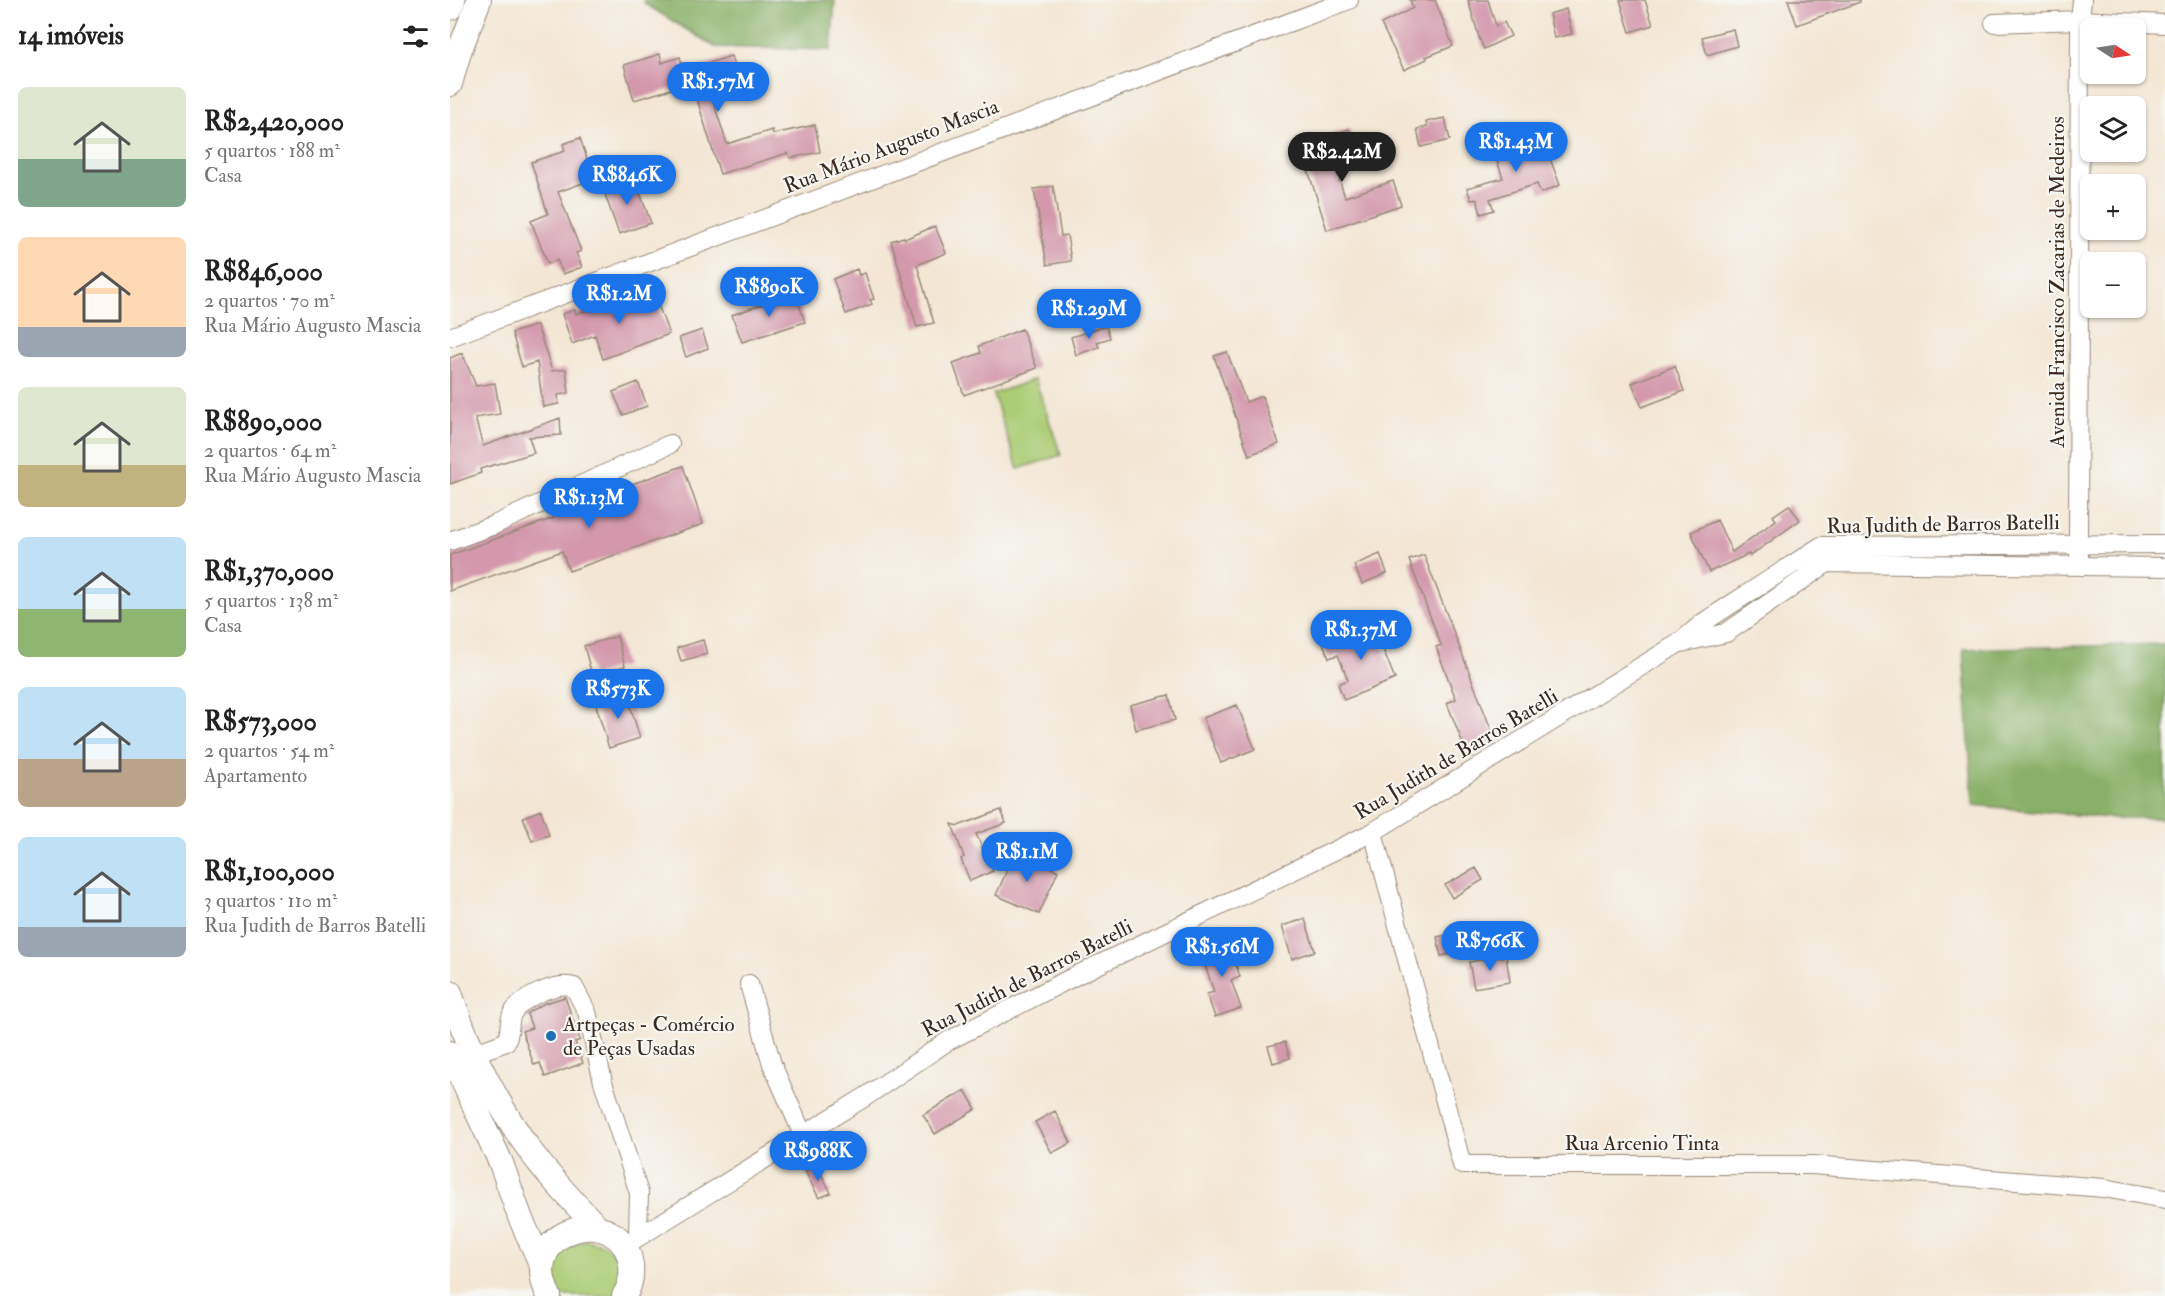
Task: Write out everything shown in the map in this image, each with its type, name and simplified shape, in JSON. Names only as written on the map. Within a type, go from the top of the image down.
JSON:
[{"type":"main road","points":[[450,8],[453,0]]},
{"type":"main road","points":[[450,84],[459,52],[479,0]]},
{"type":"main road","points":[[450,993],[475,1053],[501,1104],[534,1156],[598,1228]]},
{"type":"main road","points":[[450,1053],[501,1163],[520,1217],[542,1266]]},
{"type":"main road","points":[[548,1296],[542,1281],[542,1266],[548,1248],[562,1234],[579,1227],[598,1228],[631,1241],[632,1273],[628,1291],[624,1296]]},
{"type":"main road","points":[[632,1273],[646,1296]]},
{"type":"street","name":"Rua Mário Augusto Mascia","points":[[450,337],[1349,0]]},
{"type":"street","name":"Avenida Francisco Zacarias de Medeiros","points":[[2080,18],[2082,0]]},
{"type":"street","name":"Avenida Francisco Zacarias de Medeiros","points":[[2080,20],[2078,544],[2080,565]]},
{"type":"street","points":[[1994,23],[2080,20]]},
{"type":"street","points":[[2146,23],[2165,24]]},
{"type":"street","points":[[450,541],[494,525],[670,444]]},
{"type":"street","name":"Rua Judith de Barros Batelli","points":[[631,1241],[864,1098],[948,1041],[1075,976],[1373,832],[1679,643],[1704,622],[1821,546],[2165,544]]},
{"type":"street","name":"Rua Judith de Barros Batelli","points":[[1679,643],[1726,633],[1827,562],[2165,567]]},
{"type":"street","name":"Rua Arcenio Tinta","points":[[1373,832],[1462,1165],[1812,1165],[2103,1188],[2165,1199]]},
{"type":"street","points":[[475,1053],[506,1042],[509,1036],[511,1016],[522,1002],[552,988],[567,984],[574,987],[587,1012],[603,1082],[639,1193],[631,1241]]},
{"type":"street","points":[[749,984],[772,1064],[802,1136]]},
{"type":"green space","points":[[643,0],[835,0],[831,50],[715,47],[645,4]]},
{"type":"green space","points":[[1035,379],[1061,455],[1018,469],[993,394]]},
{"type":"green space","points":[[2165,644],[2165,818],[2107,818],[1973,805],[1963,649]]},
{"type":"green space","points":[[586,1240],[604,1245],[618,1258],[623,1276],[616,1296],[557,1296],[551,1279],[557,1257],[573,1245]]},
{"type":"building","points":[[1410,0],[1435,0],[1453,46],[1426,57],[1427,59],[1404,70],[1381,24],[1413,8]]},
{"type":"building","points":[[1468,0],[1488,0],[1496,26],[1504,22],[1511,36],[1484,49]]},
{"type":"building","points":[[1620,0],[1645,0],[1653,25],[1630,32]]},
{"type":"building","points":[[1788,0],[1860,0],[1860,2],[1797,25]]},
{"type":"building","points":[[1566,9],[1572,34],[1554,38],[1549,14]]},
{"type":"building","points":[[1733,29],[1737,46],[1707,55],[1702,37]]},
{"type":"building","points":[[660,54],[662,63],[680,57],[684,71],[731,56],[735,70],[706,79],[727,144],[772,130],[773,134],[815,125],[820,152],[790,158],[788,153],[720,174],[692,83],[634,100],[624,65]]},
{"type":"building","points":[[1445,118],[1450,140],[1421,147],[1417,129],[1427,127],[1426,122]]},
{"type":"building","points":[[1349,129],[1357,153],[1333,161],[1345,197],[1393,181],[1401,205],[1327,230],[1300,145]]},
{"type":"building","points":[[1504,136],[1510,152],[1543,140],[1560,185],[1541,193],[1537,184],[1490,199],[1494,210],[1481,214],[1477,199],[1471,200],[1467,188],[1503,178],[1490,141]]},
{"type":"building","points":[[580,138],[594,179],[558,192],[581,251],[576,253],[582,267],[563,274],[557,260],[548,264],[531,221],[548,214],[531,162],[565,151],[563,144]]},
{"type":"building","points":[[634,177],[651,223],[619,234],[603,189]]},
{"type":"building","points":[[1053,186],[1061,236],[1067,235],[1071,261],[1047,265],[1034,189]]},
{"type":"building","points":[[935,226],[946,253],[917,265],[934,323],[917,327],[891,241],[904,237],[905,239]]},
{"type":"building","points":[[857,269],[859,275],[865,273],[874,299],[870,300],[872,304],[846,314],[833,279]]},
{"type":"building","points":[[653,291],[669,334],[603,359],[595,335],[572,344],[562,314],[575,310],[576,314],[609,303],[610,307]]},
{"type":"building","points":[[795,293],[805,322],[742,342],[732,315]]},
{"type":"building","points":[[537,325],[552,371],[566,369],[569,393],[558,395],[559,404],[543,407],[537,362],[522,367],[512,333]]},
{"type":"building","points":[[1106,326],[1110,338],[1097,342],[1099,347],[1076,355],[1071,337]]},
{"type":"building","points":[[1022,329],[1037,368],[964,395],[953,363],[981,353],[979,346]]},
{"type":"building","points":[[702,330],[708,348],[686,357],[679,338]]},
{"type":"building","points":[[1227,352],[1246,402],[1262,396],[1279,444],[1249,455],[1214,356]]},
{"type":"building","points":[[462,353],[476,386],[495,383],[500,414],[475,418],[483,446],[560,418],[561,435],[529,437],[534,453],[480,469],[481,473],[450,484],[450,358]]},
{"type":"building","points":[[1675,366],[1684,391],[1642,407],[1632,383]]},
{"type":"building","points":[[638,382],[647,406],[623,415],[613,392]]},
{"type":"building","points":[[683,466],[703,524],[569,571],[562,551],[450,591],[450,555],[554,518],[552,512]]},
{"type":"building","points":[[1789,505],[1800,520],[1750,556],[1749,554],[1709,572],[1691,532],[1717,520],[1732,552],[1776,520],[1773,516]]},
{"type":"building","points":[[1380,554],[1387,573],[1362,584],[1354,565]]},
{"type":"building","points":[[1424,555],[1494,737],[1465,749],[1447,703],[1456,699],[1436,647],[1441,645],[1409,560]]},
{"type":"building","points":[[1373,624],[1395,679],[1344,700],[1338,684],[1348,680],[1338,655],[1329,658],[1323,643]]},
{"type":"building","points":[[617,636],[625,666],[592,675],[584,646]]},
{"type":"building","points":[[703,640],[707,654],[681,661],[677,648]]},
{"type":"building","points":[[626,692],[640,738],[609,748],[595,702]]},
{"type":"building","points":[[1169,695],[1175,720],[1136,730],[1130,705]]},
{"type":"building","points":[[1237,705],[1255,749],[1221,763],[1203,718]]},
{"type":"building","points":[[541,810],[549,835],[532,841],[523,817]]},
{"type":"building","points":[[1001,810],[1006,823],[976,834],[993,871],[970,881],[961,859],[964,857],[952,824],[958,826]]},
{"type":"building","points":[[1015,852],[1058,871],[1039,914],[996,895]]},
{"type":"building","points":[[1476,868],[1483,880],[1452,898],[1445,885]]},
{"type":"building","points":[[1305,919],[1315,951],[1292,959],[1282,926]]},
{"type":"building","points":[[1464,931],[1468,950],[1441,956],[1437,937]]},
{"type":"building","points":[[1228,940],[1240,977],[1231,980],[1241,1008],[1215,1017],[1207,994],[1214,992],[1200,950]]},
{"type":"building","points":[[1506,956],[1510,982],[1474,988],[1469,962]]},
{"type":"building","name":"Artpeças - Comércio de Peças Usadas","points":[[565,997],[580,1040],[575,1042],[583,1063],[545,1077],[540,1063],[534,1065],[522,1031],[532,1028],[527,1014],[530,1011],[545,1003]]},
{"type":"building","points":[[1285,1042],[1290,1058],[1273,1063],[1268,1046]]},
{"type":"building","points":[[965,1090],[976,1109],[935,1134],[923,1115]]},
{"type":"building","points":[[1055,1111],[1071,1143],[1052,1153],[1035,1122]]},
{"type":"building","points":[[817,1165],[831,1193],[819,1198],[805,1171]]},
{"type":"place","name":"Artpeças - Comércio de Peças Usadas","points":[[551,1036]]}]
